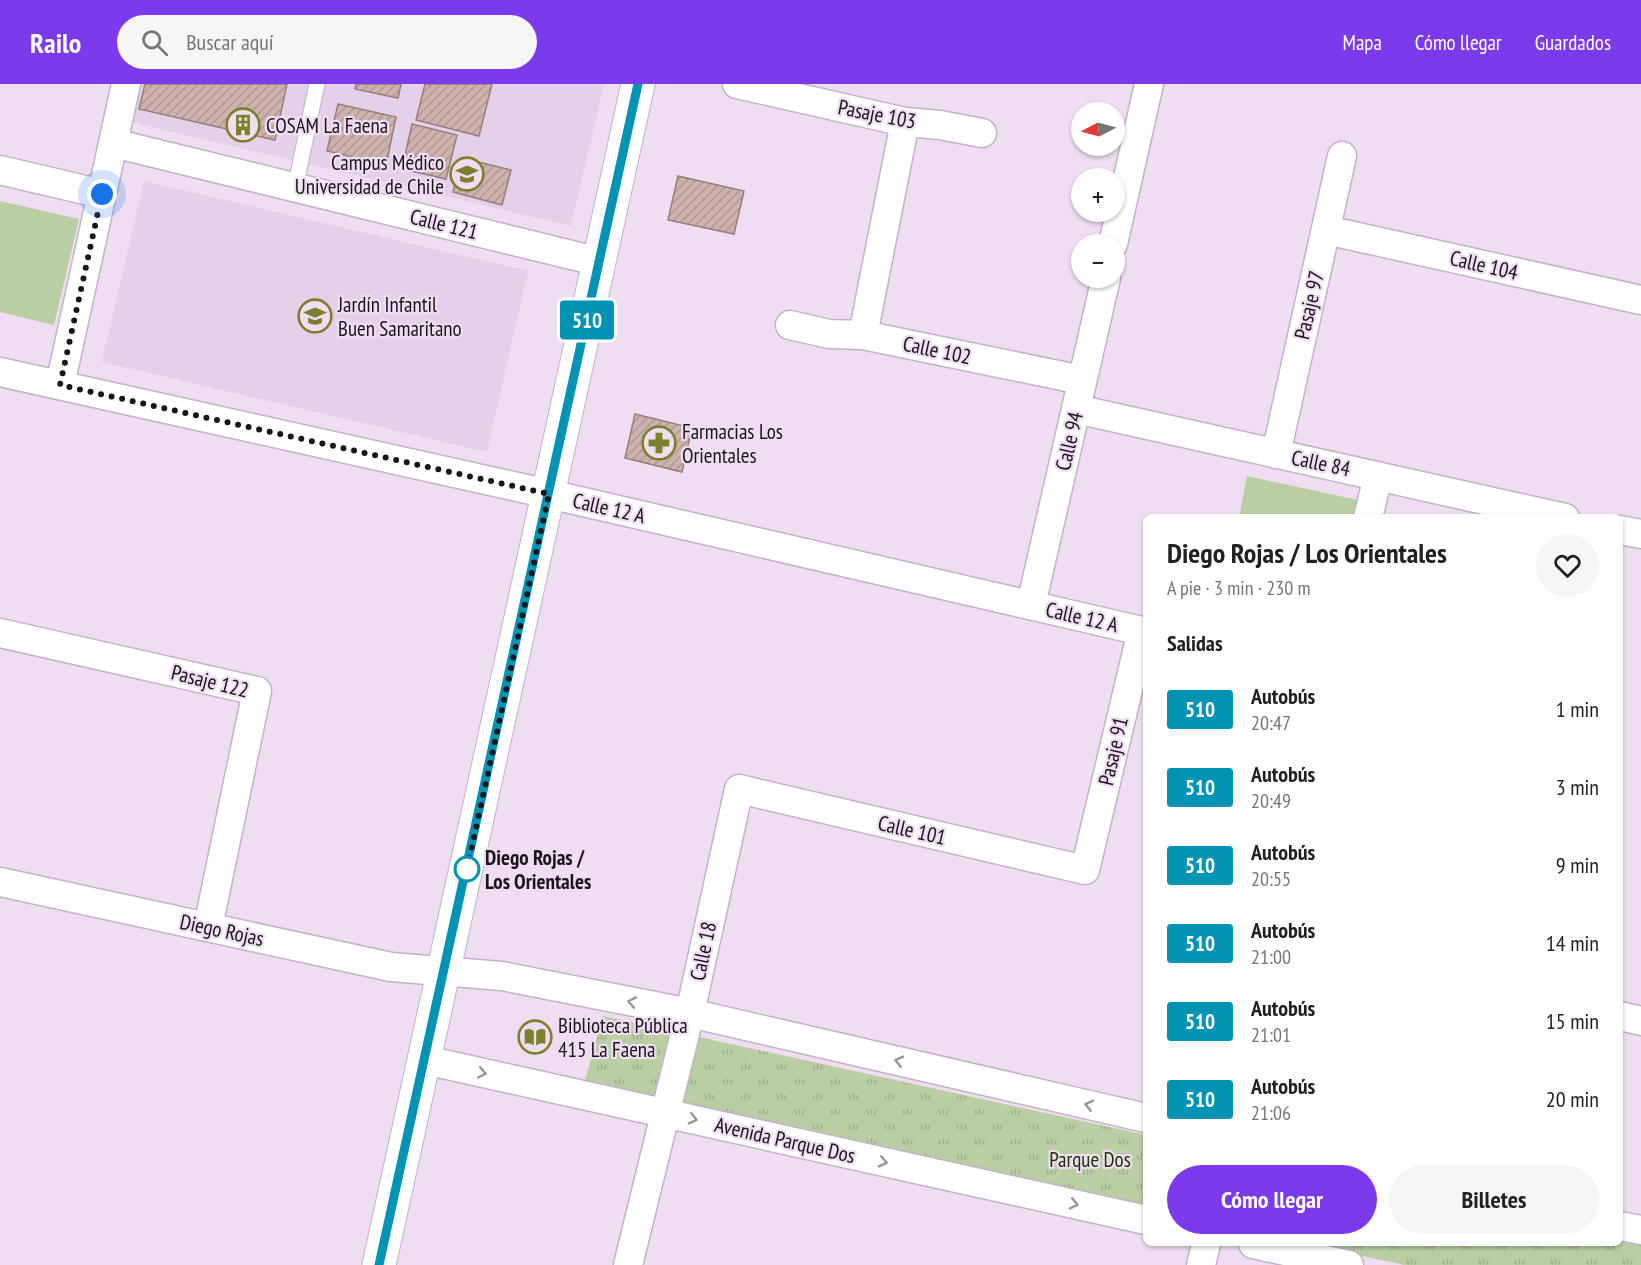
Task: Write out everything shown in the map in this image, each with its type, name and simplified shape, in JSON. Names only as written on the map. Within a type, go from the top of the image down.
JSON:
[{"type":"main road","points":[[379,1265],[638,84]]},
{"type":"street","points":[[60,385],[126,84]]},
{"type":"street","name":"Pasaje 103","points":[[737,84],[905,122],[940,124],[982,133]]},
{"type":"street","points":[[1115,234],[1149,84]]},
{"type":"street","points":[[863,335],[905,122]]},
{"type":"street","name":"Calle 121","points":[[113,143],[600,262]]},
{"type":"street","name":"Pasaje 97","points":[[1276,453],[1342,156]]},
{"type":"street","points":[[0,170],[102,194]]},
{"type":"street","name":"Calle 104","points":[[1326,230],[1641,300]]},
{"type":"street","name":"Calle 94","points":[[1031,605],[1104,288]]},
{"type":"street","name":"Calle 102","points":[[790,325],[829,334],[863,335],[1083,380]]},
{"type":"street","name":"Calle 12 A","points":[[0,372],[549,494],[1143,631]]},
{"type":"street","name":"Calle 84","points":[[1076,409],[1547,514]]},
{"type":"street","points":[[1369,514],[1378,476]]},
{"type":"street","points":[[1623,531],[1641,534]]},
{"type":"street","name":"Pasaje 122","points":[[0,633],[257,691],[208,927]]},
{"type":"street","name":"Pasaje 91","points":[[1085,870],[1143,635]]},
{"type":"street","name":"Calle 101","points":[[739,789],[1085,870]]},
{"type":"street","name":"Calle 18","points":[[628,1265],[690,1013],[739,789]]},
{"type":"street","name":"Diego Rojas","points":[[0,882],[391,967],[445,972]]},
{"type":"street","points":[[445,972],[502,976],[690,1013],[1143,1117]]},
{"type":"street","points":[[1623,1017],[1641,1020]]},
{"type":"street","name":"Avenida Parque Dos","points":[[425,1060],[1143,1219]]},
{"type":"street","points":[[1623,1227],[1641,1230]]},
{"type":"street","points":[[1201,1265],[1206,1246]]},
{"type":"street","points":[[1262,1246],[1350,1265]]},
{"type":"lane","points":[[295,188],[317,84]]},
{"type":"shaded area","name":"Campus Médico Universidad de Chile","points":[[138,84],[604,84],[571,226],[130,122]]},
{"type":"shaded area","name":"Jardín Infantil Buen Samaritano","points":[[144,181],[528,271],[487,452],[102,362]]},
{"type":"green space","points":[[0,201],[79,219],[54,325],[0,312]]},
{"type":"green space","points":[[1247,476],[1358,500],[1355,514],[1240,514]]},
{"type":"green space","name":"Parque Dos","points":[[603,1016],[1143,1134],[1143,1207],[584,1084]]},
{"type":"green space","points":[[1623,1240],[1641,1243],[1641,1265],[1404,1265],[1316,1246],[1623,1246]]},
{"type":"building","name":"COSAM La Faena","points":[[145,84],[287,84],[275,140],[139,109]]},
{"type":"building","points":[[356,84],[401,84],[398,98],[355,89]]},
{"type":"building","points":[[425,84],[492,84],[479,136],[416,120]]},
{"type":"building","points":[[338,104],[396,117],[386,165],[327,151]]},
{"type":"building","points":[[412,124],[457,135],[446,179],[402,169]]},
{"type":"building","points":[[462,158],[511,170],[502,205],[453,192]]},
{"type":"building","points":[[678,176],[744,191],[734,234],[668,220]]},
{"type":"building","name":"Farmacias Los Orientales","points":[[635,414],[692,428],[682,472],[625,458]]},
{"type":"bus line","name":"510","points":[[379,1265],[638,84]]},
{"type":"place","name":"COSAM La Faena","points":[[243,125]]},
{"type":"place","name":"Campus Médico Universidad de Chile","points":[[467,174]]},
{"type":"place","name":"Jardín Infantil Buen Samaritano","points":[[315,316]]},
{"type":"place","name":"Farmacias Los Orientales","points":[[659,443]]},
{"type":"place","name":"Diego Rojas / Los Orientales","points":[[467,869]]},
{"type":"place","name":"Biblioteca Pública 415 La Faena","points":[[535,1037]]},
{"type":"route","points":[[102,194],[60,385],[549,494],[467,869]]}]
